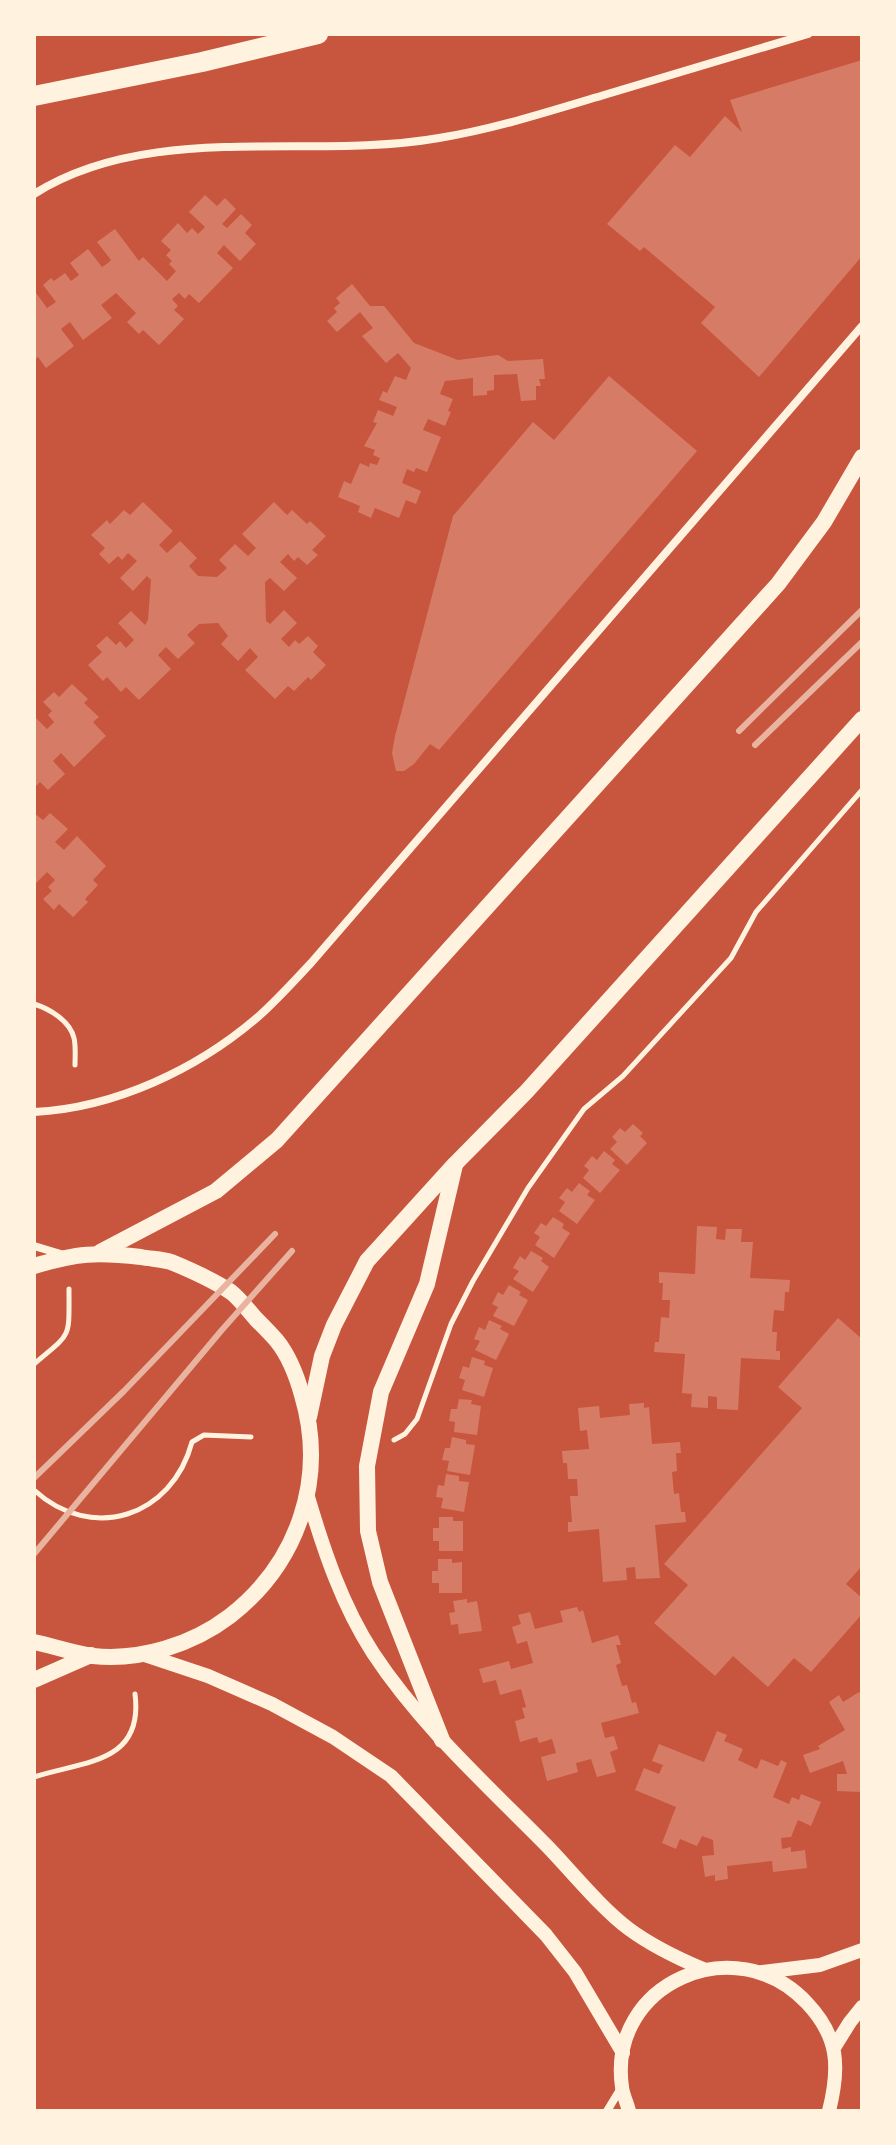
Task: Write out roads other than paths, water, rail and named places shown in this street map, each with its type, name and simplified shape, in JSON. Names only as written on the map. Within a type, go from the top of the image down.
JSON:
[{"type":"main road","points":[[34,96],[202,62],[318,34]]},
{"type":"main road","points":[[100,1252],[216,1191],[277,1140],[778,584],[824,522],[862,457]]},
{"type":"main road","points":[[309,1417],[322,1356],[367,1261],[527,1091],[862,719]]},
{"type":"main road","points":[[442,1740],[380,1582],[368,1531],[367,1466],[381,1392],[427,1284],[455,1164]]},
{"type":"main road","points":[[34,1266],[68,1256],[100,1252],[169,1261],[230,1292],[278,1342],[297,1378],[309,1417],[312,1458],[308,1497],[296,1535],[276,1570],[249,1601],[217,1625],[181,1644],[142,1654],[91,1655],[34,1642]]},
{"type":"main road","points":[[34,1680],[91,1655]]},
{"type":"street","points":[[34,194],[57,180],[94,165],[138,156],[187,150],[438,139],[508,123],[808,34]]},
{"type":"street","points":[[34,1112],[82,1105],[162,1078],[229,1040],[259,1016],[311,963],[862,326]]},
{"type":"street","points":[[34,1246],[68,1256]]},
{"type":"street","points":[[308,1497],[324,1551],[345,1602],[372,1651],[404,1697],[442,1740],[626,1927],[662,1952],[703,1969]]},
{"type":"street","points":[[142,1654],[208,1676],[272,1704],[333,1737],[391,1776],[546,1935],[584,1986],[623,2053]]},
{"type":"street","points":[[761,1972],[820,1965],[862,1950]]},
{"type":"street","points":[[629,2111],[622,2087],[623,2053],[633,2024],[650,1999],[675,1980],[703,1969],[732,1966],[761,1972],[793,1988],[817,2014],[835,2046],[834,2090],[829,2111]]},
{"type":"street","points":[[835,2046],[862,2007]]},
{"type":"street","points":[[607,2111],[622,2087]]},
{"type":"railway","points":[[739,731],[862,610]]},
{"type":"railway","points":[[755,745],[862,642]]},
{"type":"railway","points":[[34,1478],[124,1391],[275,1234]]},
{"type":"railway","points":[[34,1554],[292,1251]]}]
